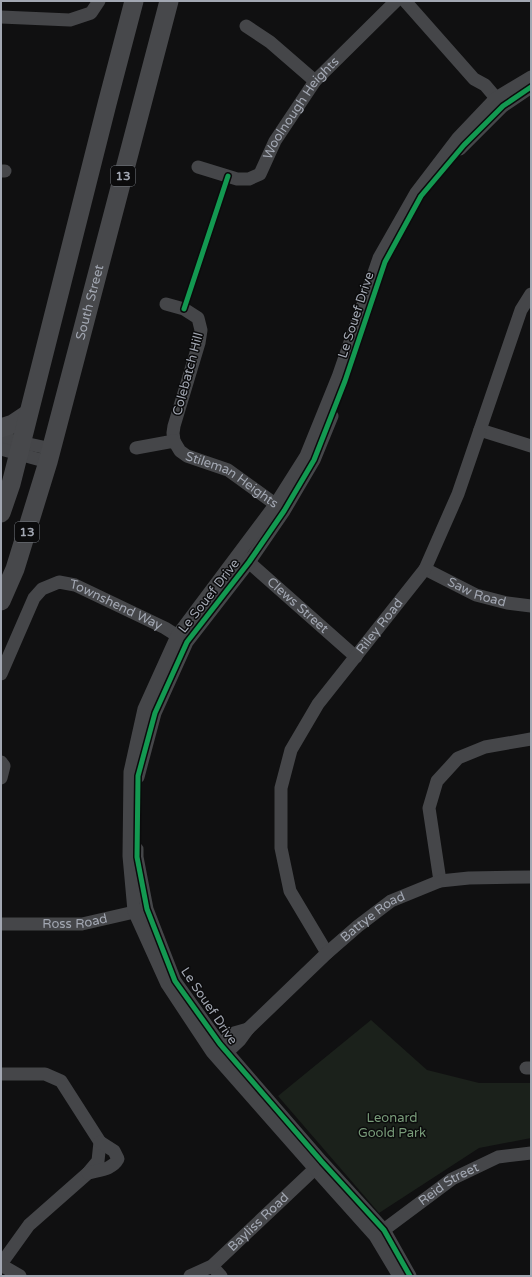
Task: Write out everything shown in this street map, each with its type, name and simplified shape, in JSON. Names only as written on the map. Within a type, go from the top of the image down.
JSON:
[{"type":"highway","name":"13","points":[[1,513],[8,493],[13,448],[28,414],[134,1]]},
{"type":"highway","name":"South Street","points":[[1,601],[15,569],[50,456],[169,1]]},
{"type":"highway","points":[[1,428],[13,424],[28,414]]},
{"type":"highway","points":[[1,473],[8,493]]},
{"type":"street","points":[[1,17],[70,20],[91,13],[99,1]]},
{"type":"street","name":"Woolnough Heights","points":[[198,167],[237,179],[250,179],[260,174],[275,142],[315,81],[396,1]]},
{"type":"street","points":[[405,1],[474,79],[477,89],[497,105]]},
{"type":"street","points":[[246,26],[270,42],[315,81]]},
{"type":"street","name":"Le Souef Drive","points":[[182,639],[249,562],[280,508],[306,456],[338,377],[379,258],[416,193],[458,138],[531,77]]},
{"type":"street","name":"Le Souef Drive","points":[[497,105],[531,87]]},
{"type":"street","name":"Riley Road","points":[[327,953],[290,891],[280,848],[280,788],[291,750],[318,704],[425,568],[458,494],[521,310],[531,294]]},
{"type":"street","name":"Colebatch Hill","points":[[166,304],[184,308],[198,318],[201,330],[199,343],[174,426],[174,441]]},
{"type":"street","points":[[480,430],[531,446]]},
{"type":"street","points":[[1,438],[13,448],[50,456]]},
{"type":"street","name":"Stileman Heights","points":[[136,448],[174,441],[180,451],[187,456],[228,470],[280,508]]},
{"type":"street","name":"Le Souef Drive","points":[[280,508],[238,553],[182,639],[155,713],[138,776],[137,857],[140,910],[176,981],[220,1052],[318,1166],[380,1233],[410,1276]]},
{"type":"street","name":"Clews Street","points":[[238,553],[356,657]]},
{"type":"street","name":"Saw Road","points":[[425,568],[476,595],[507,603],[531,606]]},
{"type":"street","name":"Townshend Way","points":[[1,674],[34,598],[42,589],[59,582],[75,585],[165,628],[182,639]]},
{"type":"street","points":[[440,881],[429,808],[438,780],[458,758],[485,747],[531,739]]},
{"type":"street","points":[[1,762],[4,766],[1,778]]},
{"type":"street","name":"Battye Road","points":[[220,1052],[240,1040],[248,1029],[327,953],[358,926],[392,901],[440,881],[469,878],[531,877]]},
{"type":"street","name":"Ross Road","points":[[1,924],[82,924],[140,910]]},
{"type":"street","points":[[1,1074],[46,1074],[61,1081],[100,1142],[114,1151],[118,1159],[115,1165],[88,1173]]},
{"type":"street","points":[[20,1276],[1,1265],[29,1225],[88,1173],[98,1160],[100,1142]]},
{"type":"street","name":"Reid Street","points":[[380,1233],[452,1179],[498,1157],[531,1153]]},
{"type":"street","name":"Bayliss Road","points":[[190,1276],[212,1266],[318,1166]]},
{"type":"street","name":"Le Souef Drive","points":[[380,1233],[399,1276]]},
{"type":"street","points":[[212,1266],[221,1276]]},
{"type":"green space","name":"Leonard Goold Park","points":[[371,1020],[427,1070],[479,1083],[531,1083],[531,1138],[479,1148],[379,1213],[278,1096]]},
{"type":"cycle path","points":[[410,1276],[384,1230],[322,1162],[220,1044],[175,981],[147,909],[137,857],[138,776],[155,713],[187,642],[249,562],[284,511],[314,460],[345,381],[385,262],[421,196],[464,145],[503,106],[531,87]]},
{"type":"cycle path","points":[[184,309],[228,176]]}]
